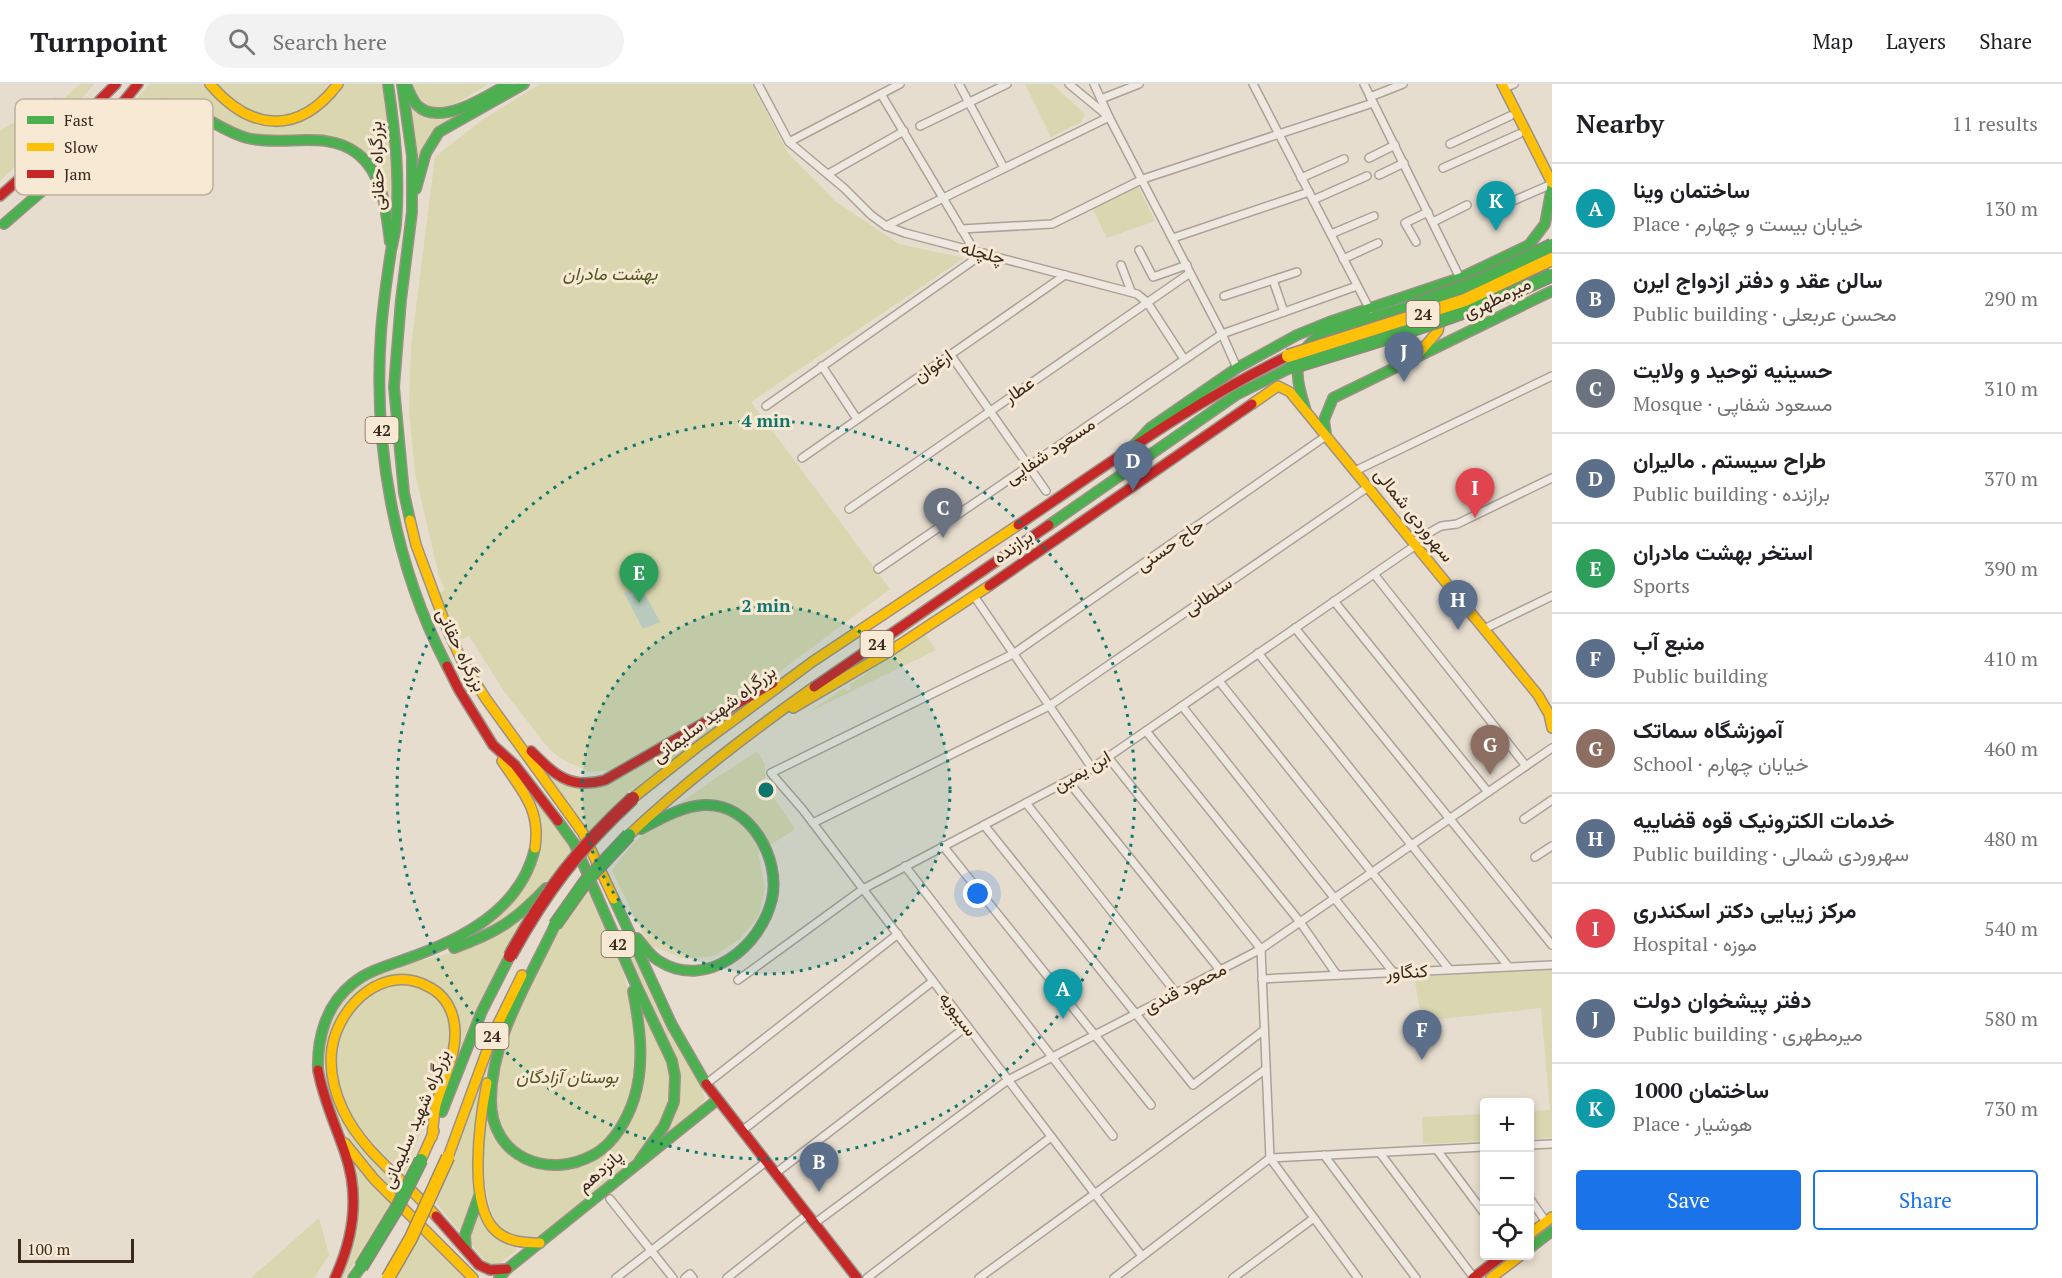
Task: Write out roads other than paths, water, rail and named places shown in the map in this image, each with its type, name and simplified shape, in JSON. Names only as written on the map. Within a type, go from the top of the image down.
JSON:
[{"type":"main road","points":[[99,99],[104,84]]},
{"type":"main road","points":[[102,99],[116,84]]},
{"type":"main road","points":[[125,99],[138,84]]},
{"type":"main road","points":[[210,84],[237,112],[254,118],[275,121],[292,119],[316,108],[325,101],[338,84]]},
{"type":"main road","points":[[404,84],[421,108],[437,115],[524,84]]},
{"type":"main road","name":"بزرگراه حقانی","points":[[404,84],[412,156],[412,212],[401,300],[394,387],[404,493],[423,566],[447,632],[472,679],[583,833],[672,1025],[706,1084],[858,1277]]},
{"type":"main road","points":[[412,212],[421,166],[433,140],[446,128],[508,84]]},
{"type":"main road","points":[[1414,299],[1529,245],[1538,238],[1549,218],[1552,185],[1513,115],[1507,85]]},
{"type":"main road","name":"بزرگراه حقانی","points":[[389,89],[395,130],[398,190],[396,227],[381,332],[380,366],[380,411],[389,498],[407,568],[421,610],[441,656],[493,745],[515,765],[574,843],[672,1061],[676,1079],[675,1101],[671,1115],[666,1126],[640,1160]]},
{"type":"main road","points":[[213,122],[231,133],[246,138],[265,141],[329,141],[350,148],[369,165],[382,190],[391,252]]},
{"type":"main road","points":[[0,196],[15,183]]},
{"type":"main road","points":[[2,226],[32,195]]},
{"type":"main road","points":[[2,226],[38,195]]},
{"type":"main road","points":[[1129,450],[1150,428],[1237,368],[1312,328],[1370,310],[1457,291],[1486,279],[1552,245]]},
{"type":"main road","name":"24","points":[[388,1278],[411,1238],[448,1157],[493,1034],[523,973],[586,881],[611,852],[662,803],[846,665],[1227,402],[1289,362],[1465,300],[1552,259]]},
{"type":"main road","name":"24","points":[[1289,362],[1455,317],[1517,292],[1552,274]]},
{"type":"main road","name":"میرمطهری","points":[[1326,436],[1324,420],[1334,398],[1552,291]]},
{"type":"main road","points":[[1306,411],[1296,375],[1297,361],[1302,349],[1311,339],[1323,332],[1423,295],[1438,310],[1440,320],[1438,331],[1412,359]]},
{"type":"main road","name":"بزرگراه شهید سلیمانی","points":[[353,1278],[397,1208],[421,1160],[482,1011],[532,916],[565,868],[612,818],[633,798],[696,748],[812,662],[1129,450],[1246,376],[1289,362]]},
{"type":"main road","name":"سهروردی شمالی","points":[[1283,387],[1306,411],[1538,695],[1549,714],[1552,728]]},
{"type":"main road","name":"برازنده","points":[[758,729],[890,651],[974,596],[1274,388],[1283,387]]},
{"type":"main road","points":[[503,722],[555,774],[576,783],[594,784],[812,662]]},
{"type":"main road","points":[[1538,695],[1552,705]]},
{"type":"main road","points":[[335,1278],[348,1244],[353,1207],[352,1176],[321,1094],[318,1077],[319,1044],[325,1023],[345,989],[362,975],[464,936],[493,916],[518,888],[534,859],[537,830],[532,808],[493,745]]},
{"type":"main road","points":[[630,835],[676,810],[698,805],[723,806],[739,813],[751,825],[763,843],[772,865],[774,891],[767,916],[752,938],[733,958],[707,970],[682,970],[657,961],[630,931]]},
{"type":"main road","points":[[416,956],[452,948],[496,933],[517,919],[565,868]]},
{"type":"main road","points":[[466,1250],[465,1235],[479,1196],[479,1140],[487,1081],[522,992],[555,925]]},
{"type":"main road","points":[[498,1051],[492,1114],[495,1129],[513,1153],[534,1163],[562,1165],[586,1158],[602,1149],[618,1131],[627,1116],[636,1092],[639,1072],[641,1025],[624,958]]},
{"type":"main road","points":[[432,1137],[436,1106],[456,1043],[453,1017],[444,998],[428,985],[407,978],[385,981],[366,990],[355,1000],[347,1009],[337,1028],[331,1067],[336,1092],[348,1119],[360,1138],[436,1215],[477,1263],[503,1274]]},
{"type":"main road","name":"پانزدهم","points":[[503,1274],[605,1192],[640,1160],[717,1100]]},
{"type":"main road","points":[[336,1130],[364,1168],[473,1278]]},
{"type":"main road","points":[[479,1196],[488,1221],[494,1229],[522,1243],[540,1243]]},
{"type":"main road","points":[[1534,1232],[1550,1223]]},
{"type":"main road","points":[[1534,1243],[1550,1223]]},
{"type":"main road","points":[[1473,1278],[1497,1260]]},
{"type":"main road","points":[[1491,1278],[1515,1260]]},
{"type":"main road","points":[[477,1263],[479,1278]]},
{"type":"street","name":"چلچله","points":[[758,84],[789,142],[886,226],[905,233],[1131,291],[1147,302],[1184,359]]},
{"type":"street","points":[[789,142],[900,84]]},
{"type":"street","points":[[959,84],[1004,168]]},
{"type":"street","points":[[920,126],[1007,84]]},
{"type":"street","points":[[1069,84],[1109,117]]},
{"type":"street","points":[[1094,84],[1222,334],[1237,368]]},
{"type":"street","points":[[1101,99],[1139,84]]},
{"type":"street","points":[[1253,84],[1370,310]]},
{"type":"street","points":[[1364,84],[1460,278]]},
{"type":"street","points":[[961,229],[1052,224],[1143,179],[1279,134],[1372,100],[1402,84]]},
{"type":"street","points":[[881,94],[974,250]]},
{"type":"street","points":[[1450,144],[1513,115]]},
{"type":"street","points":[[886,226],[1109,117]]},
{"type":"street","points":[[828,174],[904,132]]},
{"type":"street","points":[[1443,168],[1522,133]]},
{"type":"street","points":[[1369,158],[1395,145]]},
{"type":"street","points":[[1301,178],[1344,159]]},
{"type":"street","points":[[1379,175],[1404,163]]},
{"type":"street","points":[[1313,200],[1368,176]]},
{"type":"street","points":[[1499,207],[1552,185]]},
{"type":"street","points":[[1173,238],[1309,192]]},
{"type":"street","points":[[1433,222],[1467,205]]},
{"type":"street","points":[[1416,242],[1406,224],[1428,212]]},
{"type":"street","points":[[1331,234],[1374,216]]},
{"type":"street","points":[[1343,259],[1378,243]]},
{"type":"street","points":[[1139,250],[1153,277],[1189,269]]},
{"type":"street","points":[[766,406],[984,253]]},
{"type":"street","points":[[1121,265],[1131,291]]},
{"type":"street","name":"عطار","points":[[849,509],[1147,302],[1189,269]]},
{"type":"street","points":[[1224,296],[1297,272]]},
{"type":"street","name":"ارغوان","points":[[802,458],[1065,275]]},
{"type":"street","points":[[1273,280],[1284,312]]},
{"type":"street","name":"مسعود شفاپی","points":[[878,569],[1222,334],[1357,286]]},
{"type":"street","points":[[950,354],[1046,491]]},
{"type":"street","points":[[822,366],[857,419]]},
{"type":"street","points":[[1354,471],[1552,376]]},
{"type":"street","name":"حاج حسنی","points":[[771,773],[1013,654],[1326,436]]},
{"type":"street","name":"ابن یمین","points":[[738,980],[863,888],[1092,768],[1441,526],[1457,524],[1552,478]]},
{"type":"street","name":"سلطانی","points":[[813,823],[1049,706],[1368,487]]},
{"type":"street","points":[[1374,574],[1526,766]]},
{"type":"street","points":[[974,596],[1092,768]]},
{"type":"street","points":[[1484,629],[1552,596]]},
{"type":"street","points":[[1334,601],[1488,792]]},
{"type":"street","points":[[1295,628],[1552,945]]},
{"type":"street","points":[[1258,653],[1508,966]]},
{"type":"street","points":[[1219,681],[1449,969]]},
{"type":"street","points":[[1182,706],[1394,972]]},
{"type":"street","points":[[1146,731],[1300,922],[1337,975]]},
{"type":"street","name":"محمود قندی","points":[[727,1278],[1008,1080],[1261,949],[1552,748]]},
{"type":"street","points":[[1108,757],[1261,949],[1270,1158],[1356,1276],[1348,1278]]},
{"type":"street","name":"سیبویه","points":[[771,773],[863,888],[1142,1256]]},
{"type":"street","points":[[1068,780],[1220,970]]},
{"type":"street","points":[[1524,819],[1552,800]]},
{"type":"street","points":[[1026,803],[1176,993]]},
{"type":"street","points":[[984,825],[1193,1085],[1264,1030]]},
{"type":"street","points":[[943,846],[1151,1105]]},
{"type":"street","points":[[1535,857],[1552,846]]},
{"type":"street","points":[[905,866],[1113,1136]]},
{"type":"street","points":[[706,1084],[898,934]]},
{"type":"street","name":"کنگاور","points":[[1262,979],[1552,965]]},
{"type":"street","points":[[743,1130],[933,981]]},
{"type":"street","points":[[776,1173],[968,1026]]},
{"type":"street","points":[[979,1278],[1266,1069]]},
{"type":"street","points":[[858,1277],[1051,1137]]},
{"type":"street","points":[[1534,1145],[1552,1144]]},
{"type":"street","points":[[1114,1278],[1270,1158],[1480,1147]]},
{"type":"street","points":[[1437,1150],[1480,1207]]},
{"type":"street","points":[[1380,1153],[1473,1278]]},
{"type":"street","points":[[1324,1155],[1416,1278]]},
{"type":"street","points":[[616,1278],[767,1161]]},
{"type":"street","points":[[610,1199],[674,1278]]},
{"type":"street","points":[[1534,1204],[1550,1223]]},
{"type":"street","points":[[1233,1278],[1314,1218]]},
{"type":"street","points":[[685,1278],[690,1274],[693,1278]]},
{"type":"place","name":"ساختمان 1000","points":[[1496,231]]},
{"type":"place","name":"دفتر پیشخوان دولت","points":[[1404,382]]},
{"type":"place","name":"طراح سیستم . مالیران","points":[[1133,491]]},
{"type":"place","name":"مرکز زیبایی دکتر اسکندری","points":[[1475,518]]},
{"type":"place","name":"حسینیه توحید و ولایت","points":[[943,538]]},
{"type":"place","name":"استخر بهشت مادران","points":[[639,603]]},
{"type":"place","name":"خدمات الکترونیک قوه قضاییه","points":[[1458,630]]},
{"type":"place","name":"آموزشگاه سماتک","points":[[1490,775]]},
{"type":"place","name":"ساختمان وینا","points":[[1063,1019]]},
{"type":"place","name":"منبع آب","points":[[1422,1060]]},
{"type":"place","name":"سالن عقد و دفتر ازدواج ایرن","points":[[819,1192]]},
{"type":"park label","name":"بهشت مادران","points":[[610,274]]},
{"type":"park label","name":"بوستان آزادگان","points":[[567,1077]]}]
